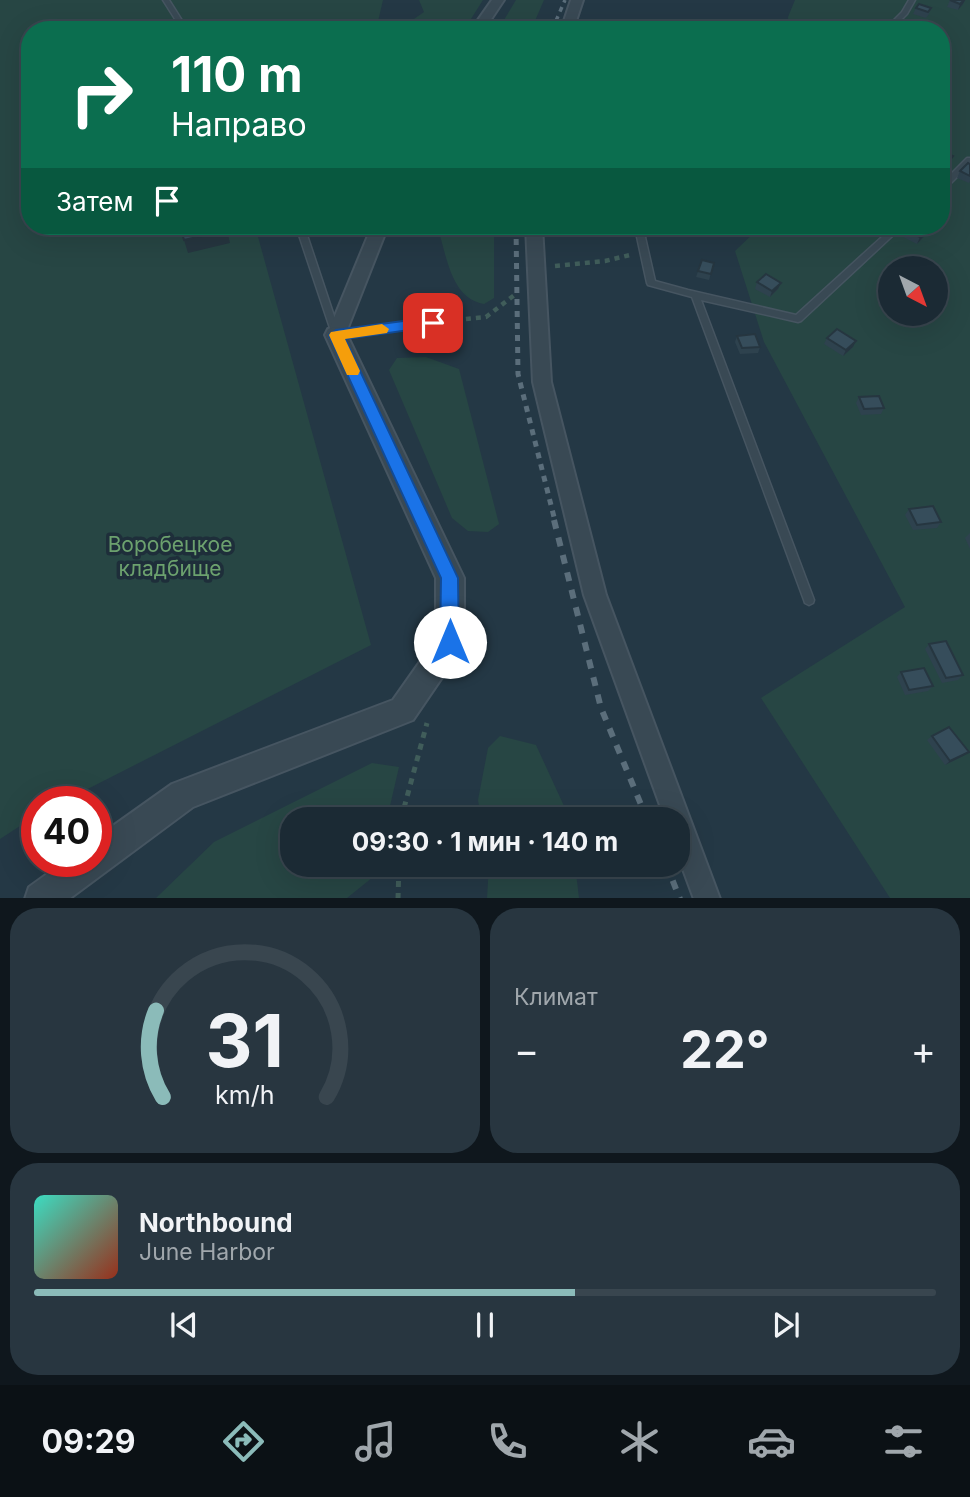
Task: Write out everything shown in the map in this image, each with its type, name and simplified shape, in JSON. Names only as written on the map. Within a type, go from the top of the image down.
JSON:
[{"type":"street","points":[[483,21],[498,0]]},
{"type":"street","points":[[570,21],[577,0]]},
{"type":"street","points":[[112,847],[183,795],[403,710],[450,642],[450,578],[336,335],[376,235]]},
{"type":"street","points":[[534,235],[542,382],[594,595],[707,898]]},
{"type":"street","points":[[41,898],[70,877]]},
{"type":"lane","points":[[166,0],[179,21]]},
{"type":"lane","points":[[897,21],[912,0]]},
{"type":"lane","points":[[950,179],[970,160]]},
{"type":"lane","points":[[303,235],[336,335],[433,323]]},
{"type":"lane","points":[[643,235],[651,284],[696,297],[762,309],[798,319],[889,235]]},
{"type":"lane","points":[[696,297],[809,600]]},
{"type":"path","points":[[404,807],[427,721]]},
{"type":"path","points":[[398,898],[399,877]]},
{"type":"green space","name":"Воробецкое кладбище","points":[[0,0],[383,0],[378,21],[21,21],[21,235],[257,235],[371,645],[94,786],[21,786],[21,825],[0,839]]},
{"type":"green space","name":"Воробецкое кладбище","points":[[419,0],[483,0],[470,21],[411,21],[424,12]]},
{"type":"green space","points":[[516,0],[544,0],[535,21],[503,21]]},
{"type":"green space","points":[[795,0],[970,0],[970,898],[890,898],[761,698],[905,607],[764,342],[735,251],[752,235],[950,235],[950,21],[788,21],[788,17]]},
{"type":"green space","points":[[440,235],[494,235],[494,298],[484,304],[473,300],[457,284]]},
{"type":"green space","points":[[426,357],[459,369],[499,524],[488,532],[468,531],[452,518],[389,370],[397,358]]},
{"type":"green space","points":[[500,736],[536,745],[564,807],[479,807],[478,800],[488,748]]},
{"type":"green space","points":[[372,763],[399,767],[390,807],[284,807]]},
{"type":"green space","points":[[280,809],[280,877],[373,877],[347,898],[156,898],[214,842]]},
{"type":"green space","points":[[488,877],[576,877],[579,898],[487,898]]},
{"type":"building","points":[[919,4],[931,8],[928,12],[916,8]]},
{"type":"building","points":[[970,164],[970,176],[960,171]]},
{"type":"building","points":[[183,235],[206,235],[184,240]]},
{"type":"building","points":[[702,260],[714,263],[711,274],[698,271]]},
{"type":"building","points":[[766,274],[781,283],[772,291],[757,282]]},
{"type":"building","points":[[837,329],[856,341],[846,350],[827,338]]},
{"type":"building","points":[[755,334],[760,347],[742,348],[737,336]]},
{"type":"building","points":[[879,396],[884,408],[864,409],[859,397]]},
{"type":"building","points":[[933,506],[941,522],[917,525],[909,509]]},
{"type":"building","points":[[946,641],[963,675],[946,678],[929,644]]},
{"type":"building","points":[[924,668],[933,686],[909,690],[901,672]]},
{"type":"building","points":[[949,727],[969,752],[950,761],[932,736]]},
{"type":"railway","points":[[556,21],[565,0]]},
{"type":"railway","points":[[516,235],[518,374],[555,521]]},
{"type":"railway","points":[[554,520],[601,708],[642,807]]},
{"type":"railway","points":[[671,877],[680,898]]},
{"type":"slow traffic","points":[[353,371],[336,335],[382,329]]},
{"type":"route","points":[[433,323],[336,335],[450,578],[450,642]]}]
